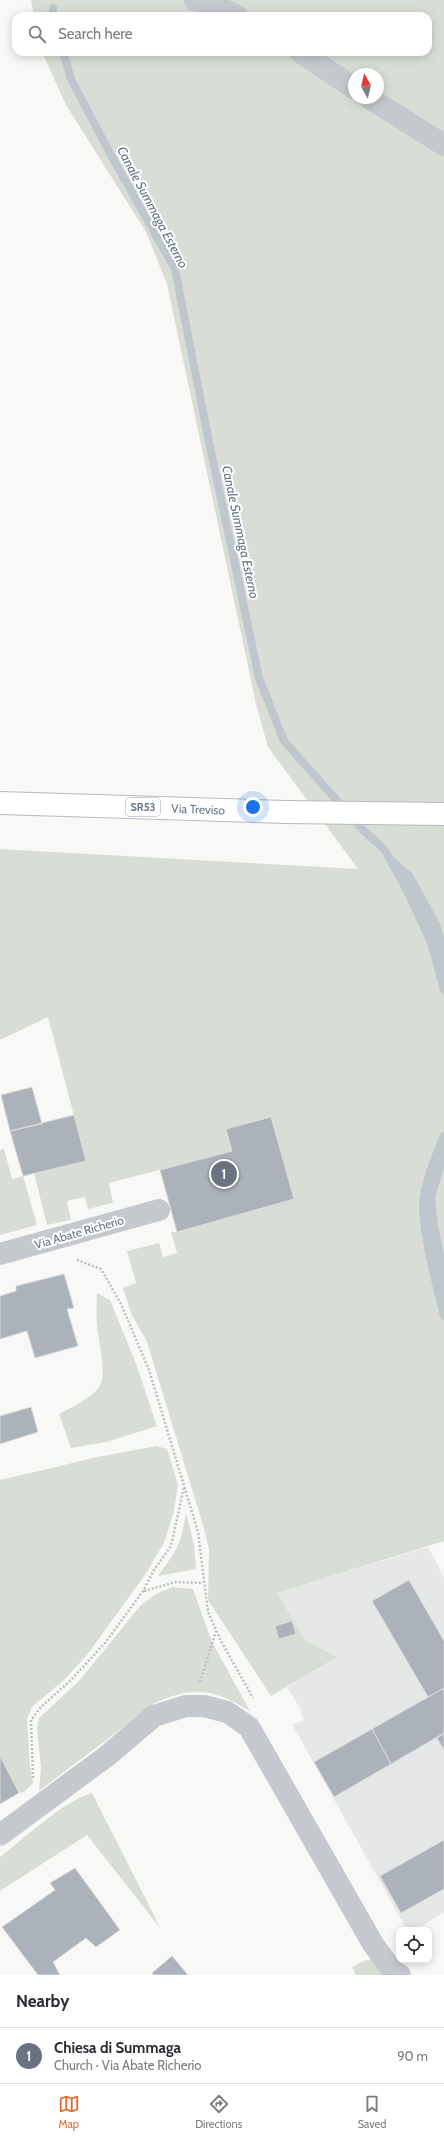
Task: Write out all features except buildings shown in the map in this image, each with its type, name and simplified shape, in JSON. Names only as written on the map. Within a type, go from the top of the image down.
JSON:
[{"type":"main road","name":"Via Treviso","points":[[0,803],[286,812],[444,814]]},
{"type":"street","points":[[195,0],[211,4],[228,12]]},
{"type":"street","points":[[306,56],[348,84]]},
{"type":"street","points":[[379,104],[444,145]]},
{"type":"street","name":"Via Abate Richerio","points":[[0,1254],[159,1210]]},
{"type":"street","points":[[0,1835],[107,1756],[154,1716],[186,1706],[196,1706],[227,1712],[249,1727],[373,1944],[392,1970],[400,1975]]},
{"type":"path","points":[[69,1234],[77,1261],[101,1269],[121,1304],[149,1370],[198,1532],[208,1612],[216,1631],[254,1700]]},
{"type":"path","points":[[34,1783],[31,1720],[41,1707],[70,1681],[105,1642],[143,1591],[154,1570],[171,1546],[184,1487]]},
{"type":"path","points":[[143,1591],[176,1582],[204,1583]]},
{"type":"path","points":[[196,1706],[197,1692],[216,1631]]},
{"type":"shaded area","points":[[31,0],[444,0],[444,1541],[277,1593],[305,1640],[337,1657],[271,1696],[208,1600],[209,1549],[203,1525],[147,1342],[131,1313],[123,1288],[136,1283],[127,1251],[159,1243],[163,1257],[177,1253],[171,1232],[177,1232],[294,1199],[271,1117],[226,1129],[232,1151],[109,1183],[113,1203],[88,1209],[85,1197],[67,1201],[71,1220],[47,1225],[34,1173],[86,1161],[48,1017],[0,1040],[0,849],[358,869],[268,747],[256,704],[167,284],[146,232],[66,105],[44,56],[432,56],[432,12],[33,12]]},
{"type":"shaded area","points":[[384,849],[413,874],[440,924],[444,937],[444,990],[432,945],[407,890]]},
{"type":"shaded area","points":[[444,1136],[444,1169],[435,1197],[438,1226],[444,1254],[444,1316],[428,1247],[423,1206],[425,1189]]},
{"type":"shaded area","points":[[4,1149],[12,1179],[23,1176],[37,1225],[0,1235],[0,1150]]},
{"type":"shaded area","points":[[97,1293],[110,1300],[137,1366],[157,1426],[107,1442],[71,1448],[59,1414],[89,1397],[101,1383],[103,1370],[97,1320]]},
{"type":"shaded area","points":[[156,1446],[167,1449],[178,1485],[174,1511],[164,1543],[145,1575],[87,1655],[65,1679],[32,1707],[27,1719],[30,1767],[33,1783],[24,1792],[19,1793],[0,1756],[0,1480],[98,1457]]},
{"type":"shaded area","points":[[186,1512],[194,1545],[196,1569],[158,1576],[170,1560],[177,1547]]},
{"type":"shaded area","points":[[428,1547],[444,1577],[444,1912],[420,1927],[405,1927],[292,1724],[303,1721],[300,1708],[287,1687],[337,1657],[305,1640],[276,1593]]},
{"type":"shaded area","points":[[172,1587],[193,1589],[212,1642],[250,1711],[225,1698],[204,1692],[193,1692],[169,1697],[155,1703],[39,1791],[41,1768],[37,1729],[39,1718],[79,1681],[141,1605],[156,1594]]},
{"type":"shaded area","points":[[92,1793],[161,1929],[87,1835],[0,1891],[0,1857],[44,1821],[81,1797]]},
{"type":"shaded area","points":[[374,1959],[387,1975],[356,1975],[352,1967],[364,1961]]},
{"type":"waterway","name":"Canale Summaga Esterno","points":[[64,56],[71,79],[112,157],[175,269],[208,437],[259,678],[284,741],[365,832],[384,849],[407,890],[432,945],[444,990]]},
{"type":"waterway","name":"Canale Summaga Esterno","points":[[444,1136],[425,1189],[423,1206],[428,1247],[444,1316]]},
{"type":"place","name":"Chiesa di Summaga","points":[[224,1174]]}]
